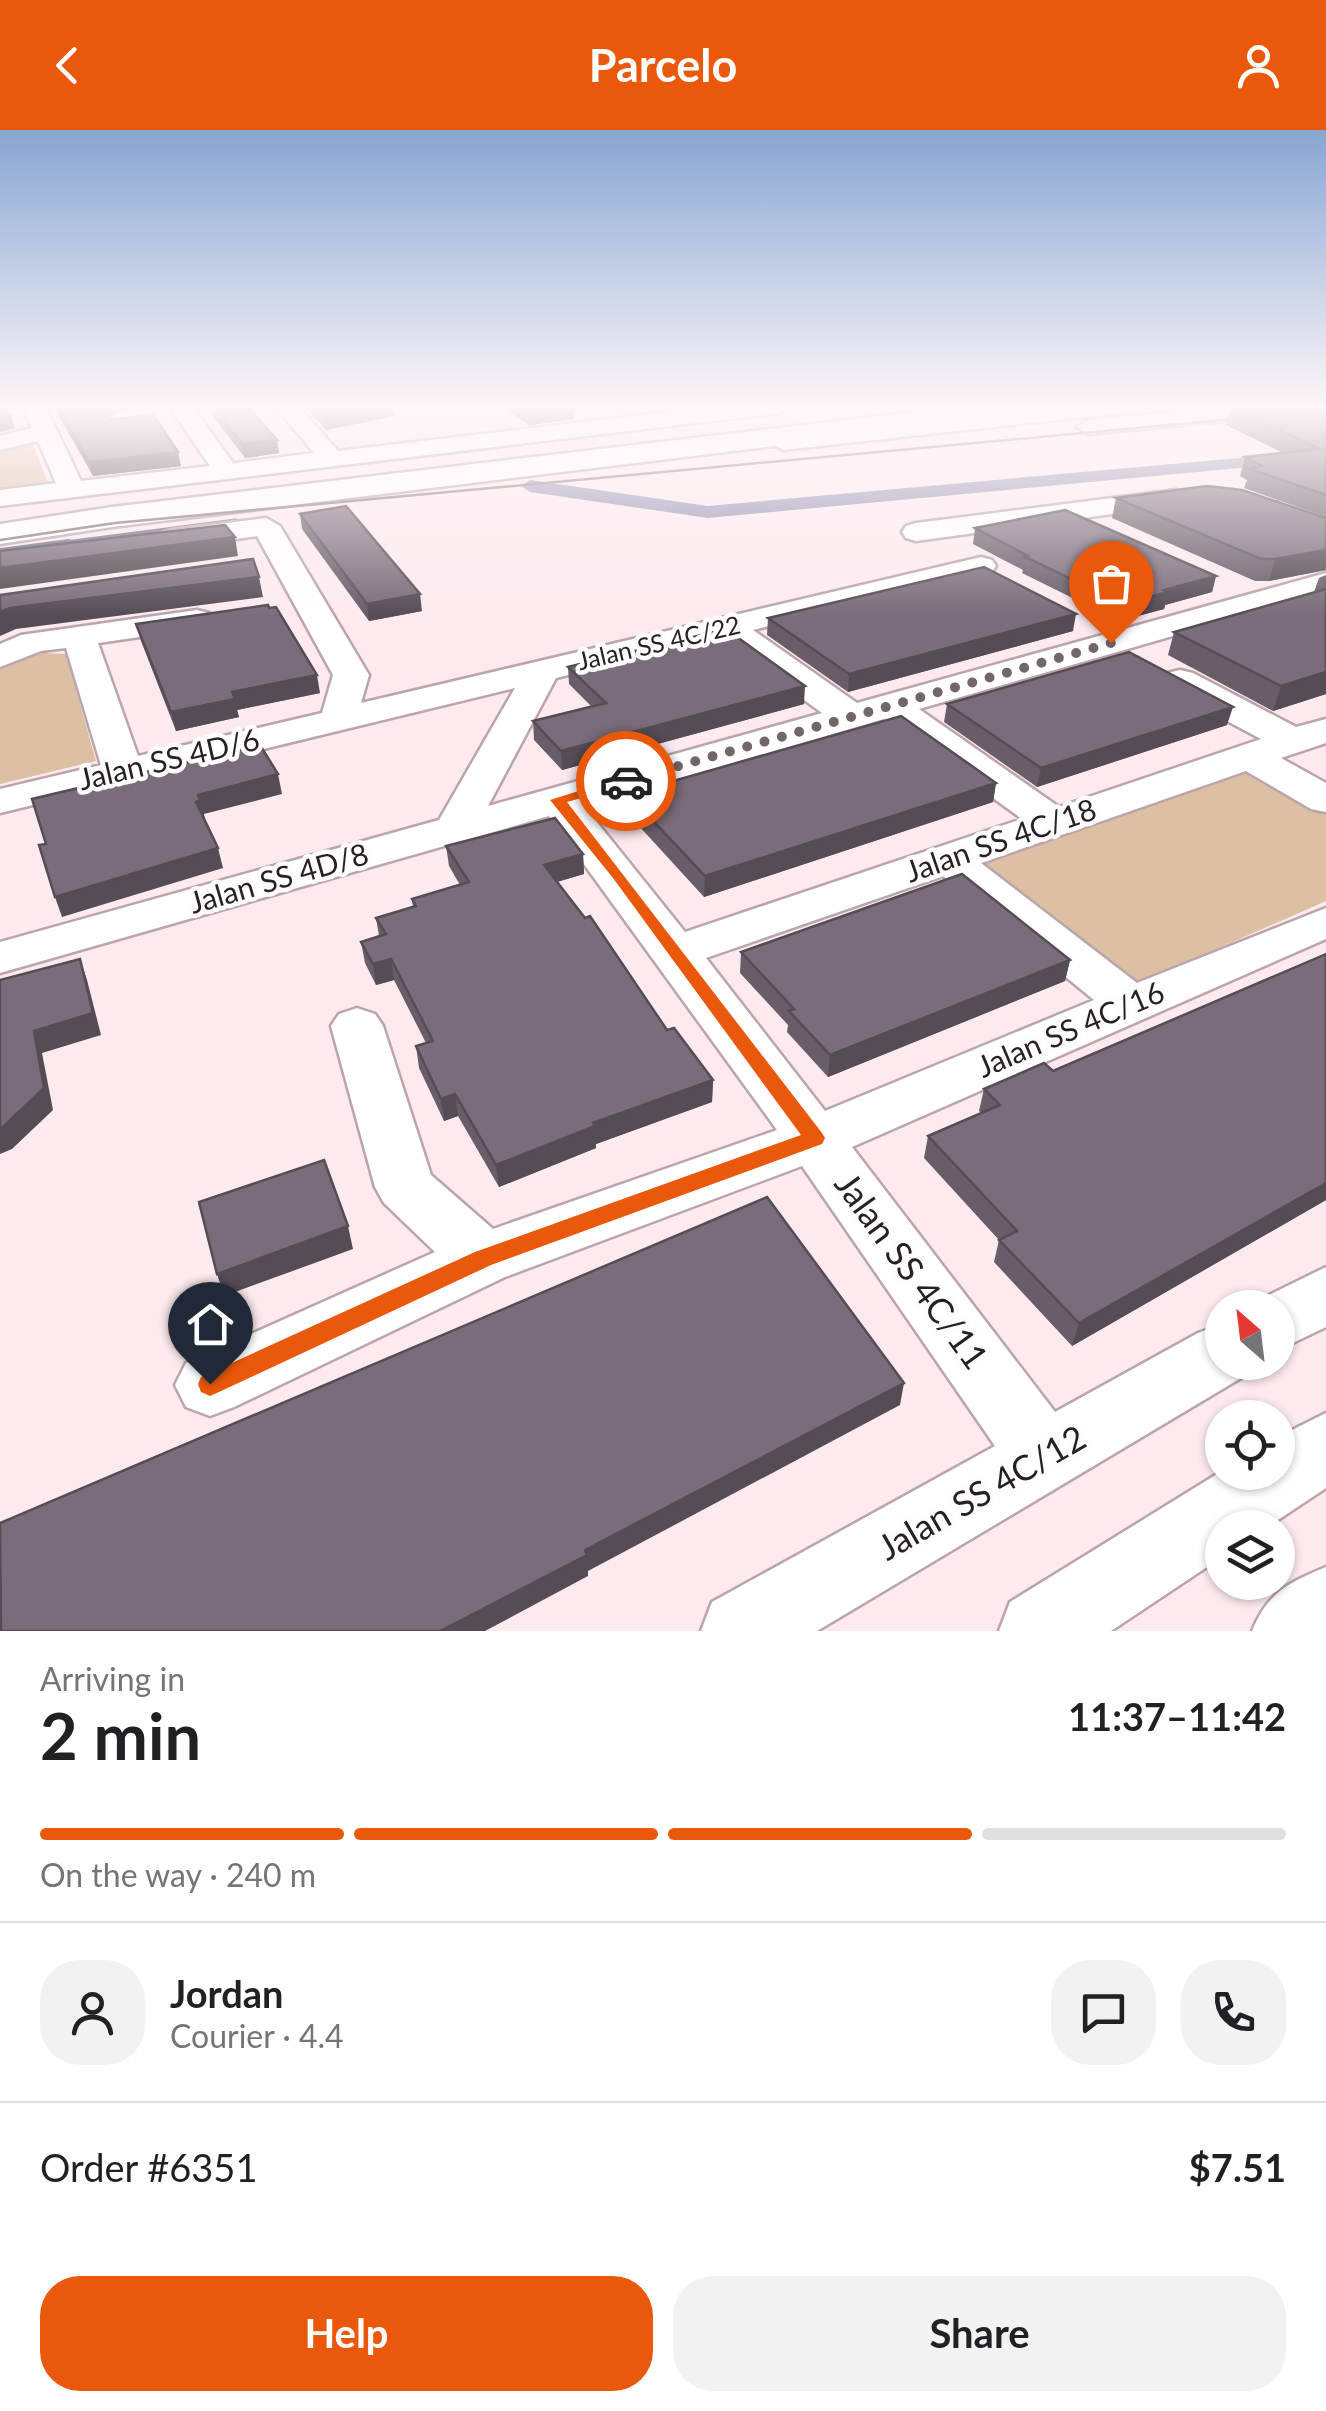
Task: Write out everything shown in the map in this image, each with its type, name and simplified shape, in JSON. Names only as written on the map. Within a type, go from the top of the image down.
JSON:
[{"type":"highway","points":[[0,520],[334,476]]},
{"type":"highway","points":[[0,534],[461,476]]},
{"type":"street","points":[[66,476],[72,490]]},
{"type":"street","points":[[0,498],[193,476]]},
{"type":"street","points":[[1016,584],[916,532],[1064,516],[1202,494]]},
{"type":"street","points":[[1326,507],[1309,500],[1291,504],[1326,518]]},
{"type":"street","points":[[1260,505],[1326,531]]},
{"type":"street","points":[[1064,516],[1120,535]]},
{"type":"street","points":[[144,546],[268,529],[351,675],[338,720]]},
{"type":"street","points":[[0,562],[91,549]]},
{"type":"street","points":[[250,567],[288,562]]},
{"type":"street","name":"Jalan SS 4C/22","points":[[338,720],[981,566]]},
{"type":"street","points":[[1227,584],[1263,600]]},
{"type":"street","name":"Jalan SS 4D/8","points":[[0,958],[890,706],[1107,635],[1317,591]]},
{"type":"street","points":[[269,610],[308,604]]},
{"type":"street","points":[[0,657],[22,632],[79,637],[231,615]]},
{"type":"street","points":[[726,627],[852,716]]},
{"type":"street","points":[[1107,635],[1310,736]]},
{"type":"street","points":[[79,637],[124,771]]},
{"type":"street","points":[[456,829],[542,671]]},
{"type":"street","points":[[890,706],[1054,822]]},
{"type":"street","name":"Jalan SS 4D/6","points":[[0,800],[338,720]]},
{"type":"street","name":"Jalan SS 4C/18","points":[[676,952],[1310,736]]},
{"type":"street","points":[[1249,756],[1326,800]]},
{"type":"street","name":"Jalan SS 4C/11","points":[[558,800],[815,1138],[1045,1457]]},
{"type":"street","points":[[948,858],[1132,1004]]},
{"type":"street","name":"Jalan SS 4C/16","points":[[210,1384],[483,1259],[815,1138],[1326,922]]},
{"type":"street","points":[[357,1026],[405,1187],[483,1259]]},
{"type":"street","points":[[1295,1312],[1326,1294]]},
{"type":"street","name":"Jalan SS 4C/12","points":[[741,1631],[1205,1364]]},
{"type":"street","points":[[1039,1631],[1326,1447]]},
{"type":"street","points":[[1292,1631],[1326,1607]]},
{"type":"shaded area","points":[[0,476],[45,476],[48,483],[0,494]]},
{"type":"shaded area","points":[[26,652],[66,654],[96,761],[0,784],[0,664]]},
{"type":"shaded area","points":[[1250,765],[1326,812],[1326,901],[1126,989],[970,866]]},
{"type":"building","points":[[1271,476],[1326,476],[1326,495]]},
{"type":"building","points":[[1207,486],[1242,490],[1326,518],[1326,550],[1261,559],[1116,498]]},
{"type":"building","points":[[346,506],[420,594],[367,604],[300,514]]},
{"type":"building","points":[[1065,510],[1216,576],[1123,604],[975,528]]},
{"type":"building","points":[[225,525],[235,537],[0,568],[0,551]]},
{"type":"building","points":[[253,559],[259,577],[0,612],[0,595]]},
{"type":"building","points":[[984,567],[1076,614],[849,674],[768,618]]},
{"type":"building","points":[[1326,589],[1326,672],[1281,686],[1174,632]]},
{"type":"building","points":[[276,607],[317,675],[232,692],[235,699],[171,712],[136,624]]},
{"type":"building","points":[[726,629],[805,686],[561,751],[533,721],[606,703],[568,667]]},
{"type":"building","points":[[1129,652],[1233,707],[1041,768],[947,704]]},
{"type":"building","points":[[901,716],[996,783],[705,876],[628,794]]},
{"type":"building","points":[[260,745],[278,774],[198,795],[200,800],[196,802],[218,848],[55,897],[39,845],[46,844],[32,799]]},
{"type":"building","points":[[555,818],[583,854],[544,865],[585,918],[590,916],[667,1030],[674,1028],[713,1080],[593,1123],[595,1126],[496,1165],[455,1094],[441,1099],[416,1046],[433,1041],[391,959],[373,964],[361,942],[386,934],[376,918],[416,906],[412,899],[469,882],[446,846]]},
{"type":"building","points":[[962,874],[1070,960],[830,1055],[741,952]]},
{"type":"building","points":[[1326,954],[1326,1183],[1079,1323],[999,1240],[1017,1231],[928,1136],[1000,1105],[984,1089],[1044,1063],[1053,1071]]},
{"type":"building","points":[[80,959],[93,1013],[34,1031],[44,1088],[0,1128],[0,980]]},
{"type":"building","points":[[324,1160],[348,1226],[217,1274],[199,1202]]},
{"type":"building","points":[[767,1197],[904,1383],[585,1550],[587,1555],[440,1631],[1,1631],[0,1523]]},
{"type":"waterway","points":[[530,486],[708,512],[1098,476]]},
{"type":"waterway","points":[[50,545],[236,521]]},
{"type":"waterway","points":[[0,551],[69,542]]},
{"type":"tram line","points":[[0,540],[115,523],[620,476]]},
{"type":"way so far","points":[[626,781],[1111,643]]},
{"type":"route","points":[[210,1384],[483,1259],[815,1138],[619,875],[558,800],[626,781]]}]
